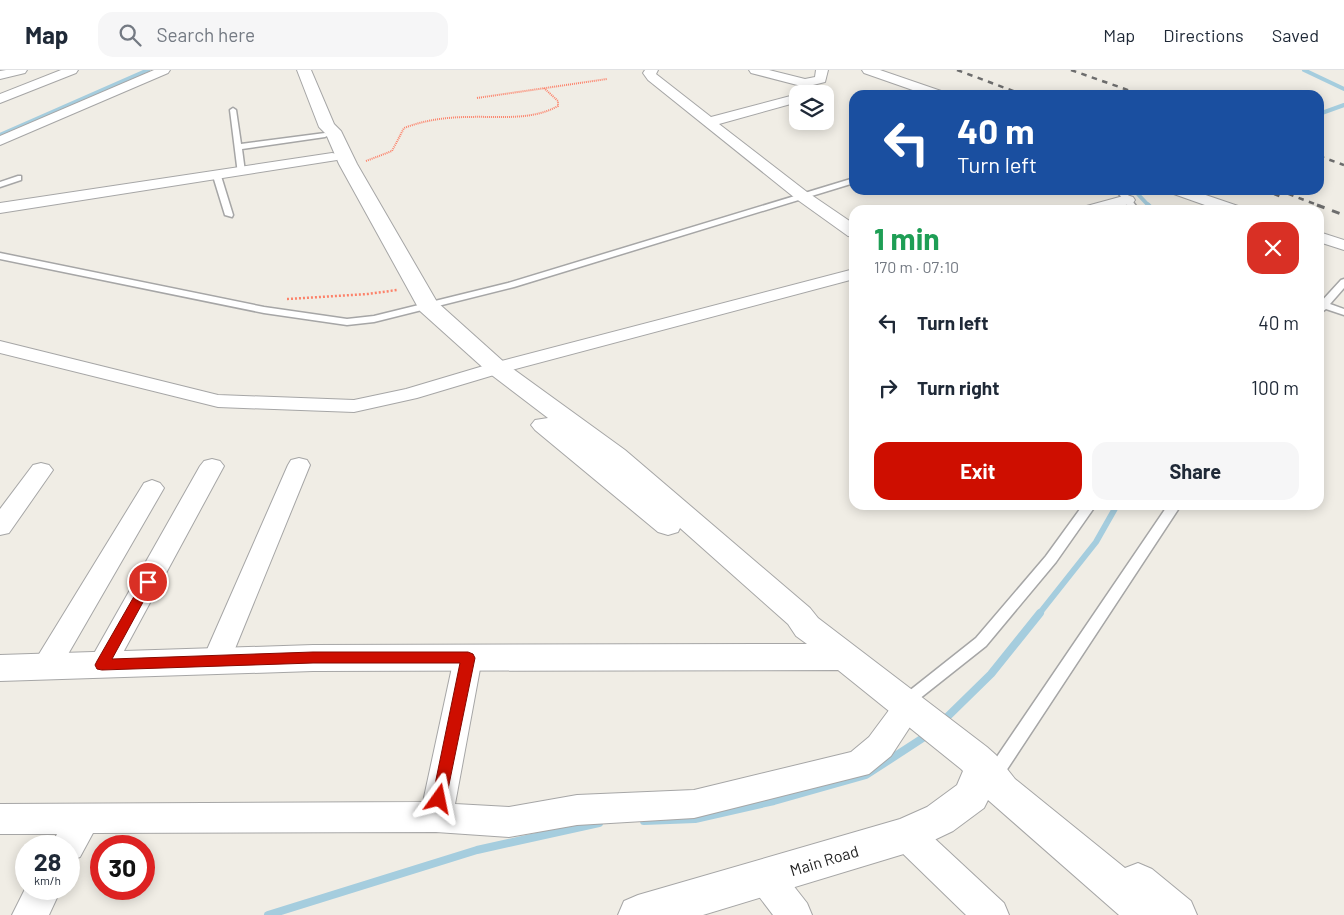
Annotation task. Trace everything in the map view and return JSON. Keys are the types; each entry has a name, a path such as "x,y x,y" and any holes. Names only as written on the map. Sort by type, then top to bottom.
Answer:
{"street":[{"path":"0,75 21,70"},
{"path":"0,99 72,70"},
{"path":"0,141 164,70"},
{"path":"305,70 354,204 400,289 490,370 574,450 790,622 807,627 949,738 990,767 1007,772 1030,788 1177,915"},
{"path":"652,70 649,73 652,77 800,194 849,228"},
{"path":"755,70 805,83 821,79 822,70"},
{"path":"868,70 925,90"},
{"path":"710,122 789,100"},
{"path":"0,208 241,172 333,146"},
{"path":"333,146 420,308"},
{"path":"1191,195 1220,205"},
{"path":"1108,205 1127,200"},
{"path":"1324,239 1344,245"},
{"path":"0,347 218,401 354,406 410,394 490,370 849,275"},
{"path":"216,661 299,465"},
{"path":"102,665 212,466"},
{"path":"0,527 41,470"},
{"path":"46,667 152,488"},
{"path":"0,668 313,658 843,657"},
{"path":"436,817 468,658"},
{"path":"0,819 436,817 509,822 578,810 694,804 858,764 870,758 879,748 908,707"},
{"path":"990,767 996,787 1150,915"},
{"name":"Main Road","path":"641,915 907,835 940,819 971,796 990,767"},
{"path":"74,835 84,818"},
{"path":"907,835 991,915"},
{"path":"766,878 794,915"},
{"path":"30,915 38,900"}],"lane":[{"path":"233,110 241,172"},
{"path":"239,147 333,146"},
{"path":"217,176 229,216"},
{"path":"0,185 18,178"},
{"path":"0,256 264,310 316,319 348,322 374,319 511,285 800,194 849,181"},
{"path":"1324,304 1344,282"},
{"path":"1324,293 1331,295"},
{"path":"1324,309 1344,312"},
{"path":"908,707 982,642 1051,559 1086,510"},
{"path":"990,767 1171,510"}],"path":[{"path":"477,98 606,79"},
{"path":"333,146 367,161 392,151 404,128 415,124 459,117 535,116 550,112 558,106 558,101 544,88"},
{"path":"264,310 281,300 298,297 368,294 400,289"}],"waterway":[{"path":"0,135 148,70"},
{"path":"1304,70 1344,89"},
{"path":"1324,112 1344,105"},
{"path":"1139,195 1148,205"},
{"path":"1039,614 1096,542 1114,510"},
{"path":"942,722 991,674 1040,613"},
{"path":"644,821 695,819 774,801 866,775 929,734"},
{"path":"268,915 477,850 599,823"}],"railway":[{"path":"957,70 1011,90"},
{"path":"1071,70 1128,90"},
{"path":"1324,158 1344,165"},
{"path":"1276,195 1284,198"},
{"path":"1291,195 1317,205"},
{"path":"1324,208 1344,215"}],"route":[{"path":"148,582 102,665 313,658 468,658 439,799"}]}
